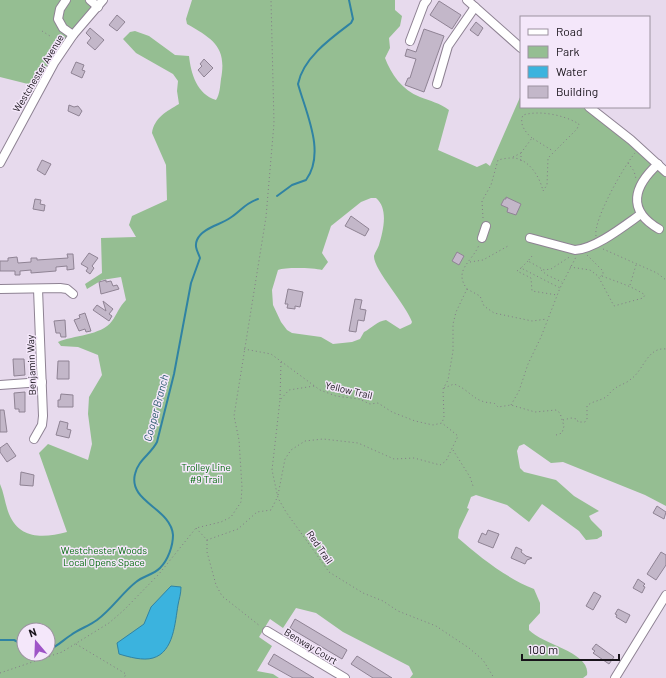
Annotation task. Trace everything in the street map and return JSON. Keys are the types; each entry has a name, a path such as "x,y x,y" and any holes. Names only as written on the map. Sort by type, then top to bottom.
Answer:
{"street":[{"path":"66,0 60,9 58,20 63,28 73,35"},
{"path":"90,0 101,3"},
{"path":"467,0 520,47"},
{"path":"410,40 423,1"},
{"name":"Westchester Avenue","path":"0,164 35,96 73,35 101,3"},
{"path":"437,84 448,46 475,7"},
{"path":"591,108 640,148 666,172"},
{"path":"658,164 647,174 638,188 637,203 641,214 659,229"},
{"path":"530,238 570,249 583,249 641,214"},
{"path":"482,238 486,226"},
{"path":"0,289 60,288 67,289 73,294"},
{"name":"Benjamin Way","path":"34,439 42,425 43,416 38,289"},
{"path":"0,384 42,382"},
{"path":"615,678 666,595"},
{"name":"Benway Court","path":"264,629 345,678"}],"path":[{"path":"0,673 62,652 109,623 124,610 159,574 196,528 200,525 221,522 231,517 241,502 242,487 239,440 234,416 266,217 273,131 274,91 271,0"},
{"path":"42,31 50,36"},
{"path":"512,157 535,171 543,191 547,185 548,158 577,129 579,124 570,119 544,113 523,115 521,119 522,126 532,138 553,152"},
{"path":"520,161 521,153 532,138"},
{"path":"595,232 601,212 627,163 640,148"},
{"path":"486,226 482,215 482,201 491,185 498,160 512,157 521,153"},
{"path":"627,163 634,171 638,188"},
{"path":"482,238 470,262 462,271 461,277 467,289 480,296 486,309 494,313 508,317 520,317 532,321 548,320"},
{"path":"593,244 636,265 657,273 666,280"},
{"path":"470,262 483,260 508,246"},
{"path":"540,269 551,269 583,249 588,257 603,271 602,276"},
{"path":"532,256 517,271 519,274 531,278 532,291 558,295"},
{"path":"511,405 548,320 562,283 575,258"},
{"path":"528,261 547,276 562,283"},
{"path":"630,286 636,265"},
{"path":"570,267 590,270 599,278 614,306 643,298 645,295 630,286 612,281 602,276"},
{"path":"521,268 560,288"},
{"path":"207,540 238,529 257,512 270,510 278,498 285,459 291,450 305,441 323,439 358,443 394,460 414,458 440,465 446,461 458,436 442,423 444,417 443,389 448,380 453,351 453,324 456,312 467,289"},
{"path":"562,420 571,418 577,419 578,422 585,422 587,419 587,406 590,403 606,397 613,390 632,379 642,368 652,352 658,348 666,349"},
{"name":"Yellow Trail","path":"244,349 271,354 320,390 336,396 354,398 370,404 378,403 392,412 415,421 434,425 442,423"},
{"name":"Red Trail","path":"281,360 280,400 272,470 278,498 286,512 329,572 363,593 383,601 398,611 436,626 469,648 483,660 494,678"},
{"path":"443,389 454,384 462,387 474,398 483,403 494,403 498,407 511,405 535,412 556,410 562,420 564,430 556,435"},
{"path":"280,400 289,390 314,386"},
{"path":"452,449 470,476 473,486"},
{"path":"196,528 207,540 207,552 216,585 222,596 234,608 264,629"},
{"path":"75,644 126,674 124,678"}],"green space":[{"path":"0,0 97,0 58,50 36,86 0,77"},
{"path":"192,0 395,0 395,10 402,16 400,26 389,38 390,48 385,58 390,70 403,86 414,94 449,110 438,150 477,167 486,163 490,166 520,97 520,108 587,108 666,176 666,506 645,495 563,462 551,463 524,444 519,446 517,451 520,468 524,472 556,480 574,496 599,511 589,516 602,531 602,536 597,539 586,540 579,531 542,504 529,522 507,505 476,495 471,497 467,508 469,509 459,530 458,538 475,552 503,573 534,589 540,603 540,613 529,625 529,630 582,660 586,667 587,675 583,678 410,678 413,674 409,666 343,632 316,613 296,608 283,628 270,619 259,637 272,646 257,671 273,674 279,678 0,678 0,484 9,514 19,529 26,533 41,536 67,532 39,453 48,444 88,460 92,444 88,414 89,397 102,375 98,355 78,347 61,346 58,342 101,330 112,321 126,300 121,277 102,280 87,289 85,284 102,273 101,238 136,237 129,225 132,216 167,200 166,165 152,133 158,119 179,104 177,91 178,81 173,74 136,53 123,39 130,32 135,31 149,36 175,55 189,56 191,70 196,82 204,93 216,100 220,90 222,59 220,51 216,45 204,34 187,24 186,19","holes":["371,198 376,198 383,208 384,220 379,245 374,256 375,262 409,315 412,322 411,324 400,329 386,320 377,323 364,332 360,339 352,342 333,344 321,337 292,333 287,330 281,322 273,305 272,290 278,270 287,268 322,270 328,262 322,253 331,226 361,202"]}],"water":[{"path":"171,586 181,587 181,590 172,636 165,650 160,655 149,659 119,654 117,643 144,624 151,607"}],"building":[{"path":"439,1 461,15 452,29 430,15"},
{"path":"117,15 125,22 117,31 109,25"},
{"path":"476,22 483,28 478,36 470,30"},
{"path":"90,28 104,40 95,50 87,43 91,38 86,33"},
{"path":"424,29 444,36 424,92 405,85 408,78 410,78 416,59 405,56 407,49 416,52"},
{"path":"204,59 213,68 204,77 198,70 202,66 200,64"},
{"path":"76,62 84,65 82,70 85,71 82,78 71,73"},
{"path":"69,105 74,107 78,106 82,111 79,116 68,111"},
{"path":"42,160 51,164 45,175 37,170"},
{"path":"506,197 521,204 516,215 507,212 508,208 501,205"},
{"path":"35,199 41,200 40,204 45,205 44,211 33,209"},
{"path":"351,216 369,229 365,236 345,226"},
{"path":"457,252 464,256 459,265 452,261"},
{"path":"89,253 98,258 92,266 94,268 90,274 86,271 88,268 81,264"},
{"path":"67,254 73,254 74,269 67,270 67,266 56,267 56,271 31,273 31,270 20,271 20,275 15,275 15,271 0,271 0,261 8,261 8,258 17,257 18,263 31,262 31,258 37,258 37,260 68,258"},
{"path":"106,280 106,282 111,281 113,286 117,285 119,289 101,294 99,282"},
{"path":"288,289 303,292 300,307 295,306 295,309 287,308 288,304 285,304"},
{"path":"355,299 362,300 360,309 366,310 364,321 358,320 356,332 349,331"},
{"path":"103,301 113,309 109,314 112,316 109,321 93,310 97,305 106,311"},
{"path":"85,313 91,331 86,332 85,329 79,331 74,320 80,318 79,315"},
{"path":"65,320 66,337 61,337 60,333 56,333 54,321"},
{"path":"13,359 24,359 25,375 14,376"},
{"path":"58,361 69,361 69,379 57,379"},
{"path":"25,392 25,412 19,412 19,409 15,409 14,393"},
{"path":"61,394 73,395 73,407 58,407 58,400 60,400"},
{"path":"0,410 4,410 7,432 0,432"},
{"path":"60,421 68,423 67,429 71,430 69,438 56,435"},
{"path":"7,443 16,456 7,462 0,452 0,448"},
{"path":"21,472 34,475 33,486 20,485"},
{"path":"657,506 666,512 664,519 653,513"},
{"path":"488,530 499,534 493,548 478,542 482,533 486,535"},
{"path":"516,547 522,550 521,552 526,556 532,558 527,560 525,564 511,558"},
{"path":"661,552 666,555 666,565 656,580 647,574"},
{"path":"638,579 645,584 643,586 645,587 642,593 633,588"},
{"path":"594,592 601,596 593,610 586,606"},
{"path":"618,609 630,615 626,623 616,617 617,615 615,614"},
{"path":"295,619 347,650 342,659 290,628"},
{"path":"596,644 614,657 609,664 593,653 595,651 592,649"},
{"path":"274,654 314,678 293,678 268,664"},
{"path":"357,656 392,678 373,678 351,664"}],"waterway":[{"name":"Cooper Branch","path":"277,196 292,185 306,180 312,169 314,145 309,120 298,84 301,75 312,57 327,42 351,23 353,19 349,0"},
{"name":"Cooper Branch","path":"56,646 97,620 136,582 160,568 168,557 173,539 171,526 165,518 138,492 135,484 135,474 139,465 157,442 174,374 191,283 200,258 196,247 197,240 203,232 226,220 243,207 258,199"},
{"name":"Cooper Branch","path":"0,640 16,641"}],"park label":[{"name":"Trolley Line #9 Trail","path":"206,472"},
{"name":"Westchester Woods Local Opens Space","path":"104,556"}]}
